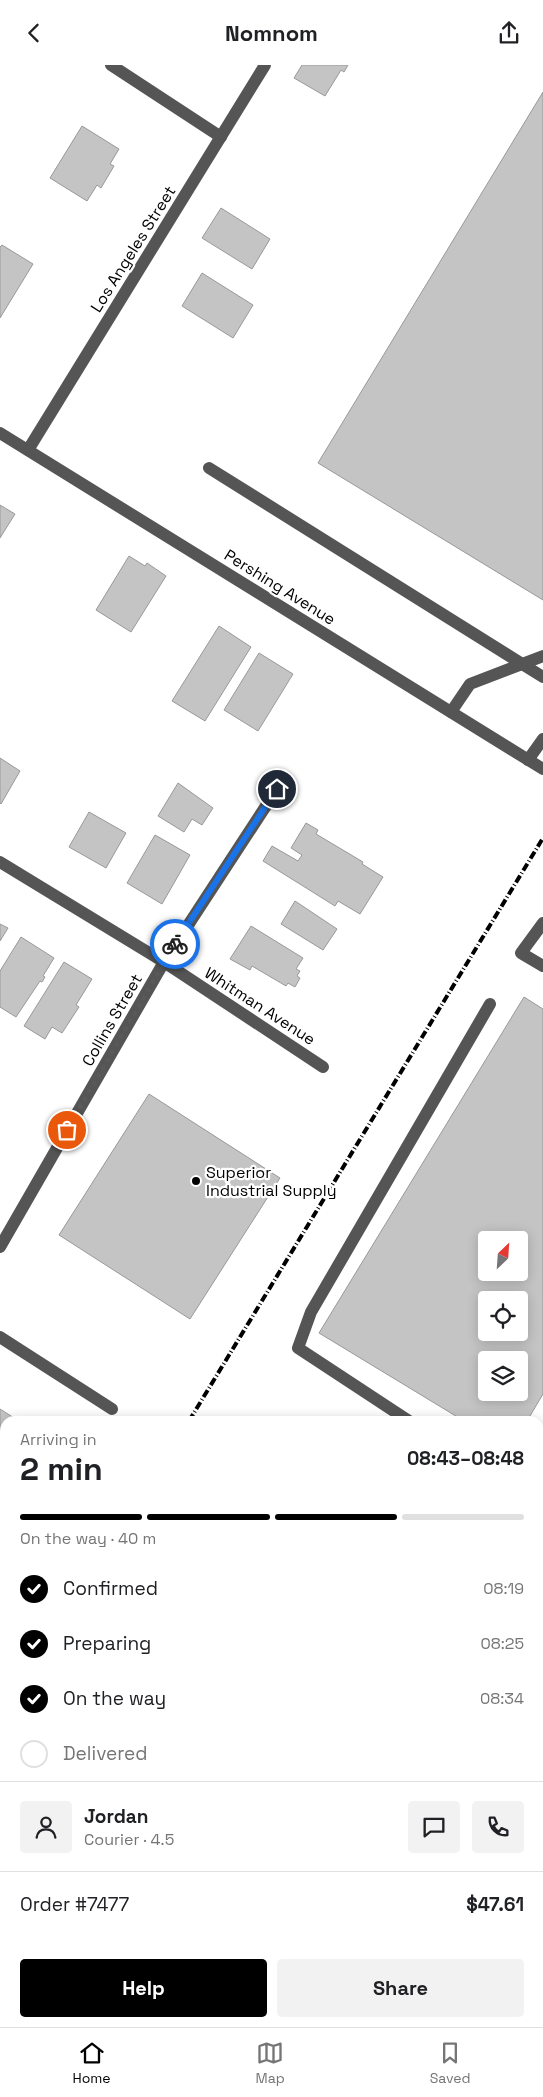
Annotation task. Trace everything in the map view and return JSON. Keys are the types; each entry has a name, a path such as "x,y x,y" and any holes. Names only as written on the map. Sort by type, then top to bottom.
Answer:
{"street":[{"path":"111,65 221,137"},
{"name":"Los Angeles Street","path":"28,450 264,65"},
{"name":"Pershing Avenue","path":"0,433 543,769"},
{"path":"209,468 543,677"},
{"path":"450,712 470,684 543,656"},
{"path":"528,760 543,739"},
{"name":"Collins Street","path":"0,1247 164,962 277,789"},
{"name":"Whitman Avenue","path":"0,863 164,962 323,1067"},
{"path":"543,923 521,953 543,966"},
{"path":"401,1416 298,1348 311,1312 490,1004"},
{"path":"0,1337 112,1409"}],"building":[{"path":"302,65 348,65 344,72 341,70 325,96 294,78"},
{"path":"543,92 543,600 318,463"},
{"path":"82,126 119,149 110,164 114,166 101,188 97,185 87,201 50,178"},
{"path":"221,208 270,239 252,269 202,238"},
{"path":"2,245 33,264 0,318 0,247"},
{"path":"202,273 253,305 233,338 182,306"},
{"path":"0,505 15,514 0,538"},
{"path":"129,556 145,566 147,563 166,576 131,632 96,610"},
{"path":"219,626 251,647 205,721 172,701"},
{"path":"259,653 293,674 258,731 224,710"},
{"path":"0,758 20,771 1,804 0,803"},
{"path":"178,783 213,808 202,825 192,819 184,832 158,816"},
{"path":"89,812 126,833 106,868 69,847"},
{"path":"306,823 318,830 316,834 363,862 362,864 383,877 360,914 338,901 335,906 263,861 272,846 298,861 302,855 291,848"},
{"path":"155,835 190,855 162,904 127,883"},
{"path":"295,901 337,929 323,950 281,924"},
{"path":"0,924 8,928 0,941"},
{"path":"251,926 303,958 296,969 300,971 297,976 300,978 295,987 288,983 286,986 252,966 250,970 230,959"},
{"path":"21,937 54,958 43,976 45,977 42,982 40,981 16,1017 0,1007 0,971"},
{"path":"64,962 92,979 76,1005 79,1007 62,1033 52,1027 45,1039 24,1026"},
{"path":"524,997 543,1009 543,1394 530,1416 456,1416 319,1333"},
{"path":"149,1094 280,1178 190,1319 59,1235"},
{"path":"0,1409 11,1416 0,1416"}],"railway":[{"path":"192,1416 543,838"}],"way so far":[{"path":"67,1130 175,944"}],"place":[{"name":"Superior Industrial Supply","path":"196,1181"}],"route":[{"path":"175,944 277,789"}]}
